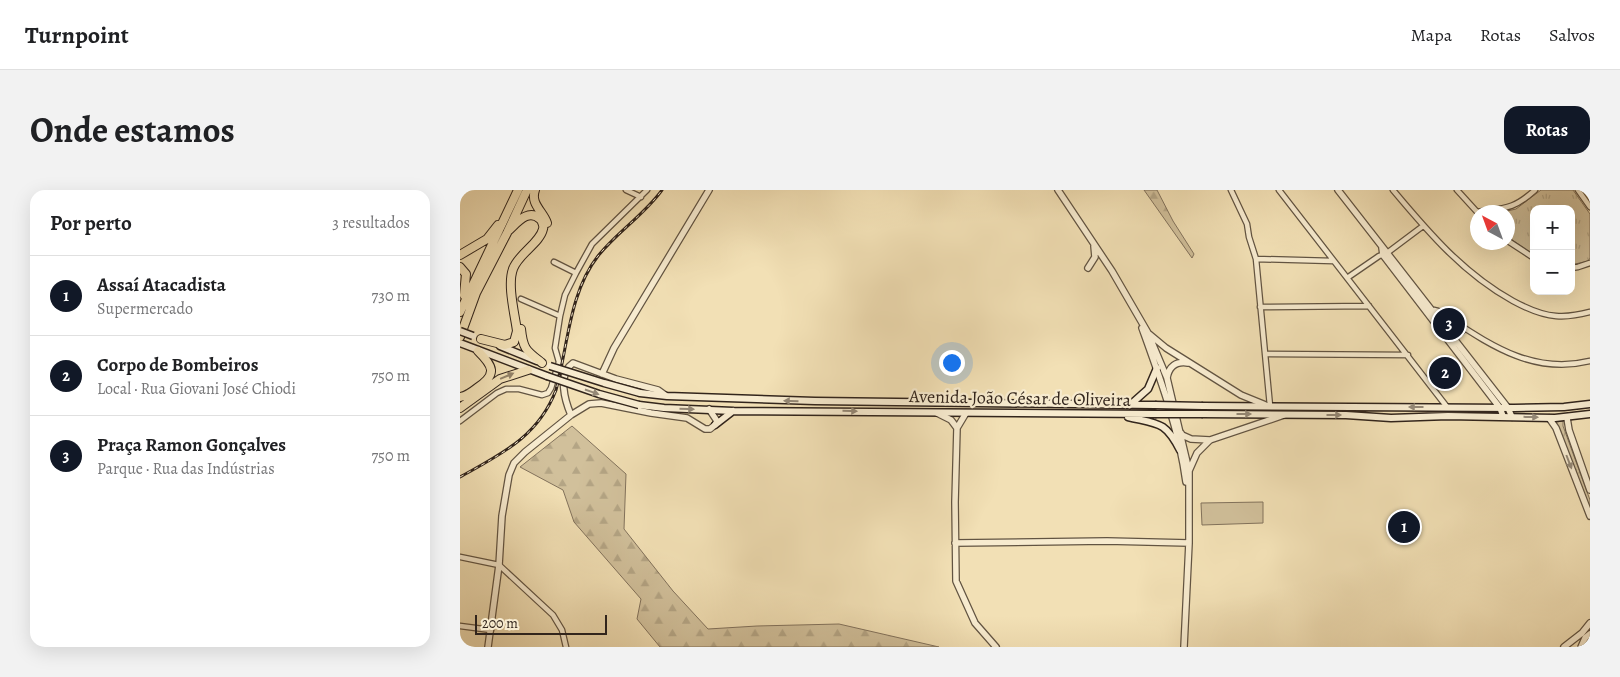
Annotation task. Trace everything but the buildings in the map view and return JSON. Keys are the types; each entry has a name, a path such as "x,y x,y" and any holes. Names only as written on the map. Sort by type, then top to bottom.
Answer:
{"highway":[{"path":"462,308 518,190"},
{"path":"460,337 476,293 527,190"},
{"path":"535,190 534,202 545,217 548,226 546,232 521,263 515,282 524,345 526,350 546,364"},
{"path":"460,255 487,239 507,214"},
{"path":"482,339 505,345 514,342 517,337 518,331 511,283 513,270 522,254 538,238 543,229 542,220 529,214 524,216 508,231"},
{"path":"460,267 466,274 462,308"},
{"path":"460,397 466,396 490,377 492,370 490,364 475,349"},
{"path":"460,408 500,379 528,370"}],"main road":[{"name":"Avenida João César de Oliveira","path":"460,331 604,384 640,393 667,396 814,402 1203,406 1508,408 1564,407 1590,404"},
{"name":"Avenida João César de Oliveira","path":"460,343 528,370 599,394 639,405 672,408 966,413 1346,415 1391,418 1503,416 1567,418 1590,414"},
{"path":"1130,405 1148,390 1156,368"},
{"path":"1285,415 1284,411 1287,406"},
{"path":"716,425 733,410"},
{"path":"1118,414 1162,426 1171,433 1180,450"}],"street":[{"path":"626,190 641,197"},
{"path":"460,421 497,393 506,389 519,388 542,395 548,393 559,362 555,348 560,316 566,295 576,273 592,244 647,190"},
{"path":"602,374 614,348 710,190"},
{"path":"1058,190 1139,317 1160,359 1167,378 1189,471 1189,543 1184,647"},
{"path":"1148,333 1166,348 1241,395 1269,406 1256,260 1247,224 1231,190"},
{"path":"1279,190 1447,407"},
{"path":"1338,190 1500,408 1503,416"},
{"path":"1393,190 1423,226 1462,266 1485,283 1523,306 1539,313 1555,316 1575,316 1590,312"},
{"path":"1457,190 1471,205"},
{"path":"1523,190 1531,192"},
{"path":"1578,190 1590,207"},
{"path":"1514,205 1531,192"},
{"path":"1347,278 1423,226"},
{"path":"1088,268 1095,257 1094,244"},
{"path":"1515,246 1530,255"},
{"path":"1256,260 1333,261"},
{"path":"554,262 576,273"},
{"path":"1575,267 1590,263"},
{"path":"521,299 560,316"},
{"path":"1260,307 1369,306"},
{"path":"1430,313 1438,311 1481,339 1518,357 1549,364 1570,364 1590,361"},
{"path":"1430,313 1508,408 1512,417"},
{"path":"1139,317 1170,411 1189,491"},
{"path":"1156,368 1160,359 1165,354 1175,353"},
{"path":"1265,354 1408,355"},
{"path":"1167,378 1168,372 1173,365 1180,362 1191,364"},
{"path":"571,415 563,391 568,366 573,363 602,374 658,390 667,396"},
{"path":"1236,406 1241,401 1241,395"},
{"path":"488,647 499,564 502,516 514,463 571,415 590,404 601,403 687,418 710,430 716,425 716,418 709,409"},
{"path":"1170,411 1182,435 1191,439 1210,440 1285,415"},
{"path":"933,412 942,414 951,420 957,428"},
{"path":"966,413 957,428 956,581 975,623 996,647"},
{"path":"1549,418 1556,428 1590,516"},
{"path":"1567,418 1569,430 1590,490"},
{"path":"1189,471 1197,453 1210,440"},
{"path":"955,543 1107,541 1189,543"},
{"path":"460,557 499,564 553,615 562,630 566,647"},
{"path":"1581,647 1590,623"},
{"path":"460,626 491,630"},
{"path":"1564,647 1586,634"}],"green space":[{"path":"1144,190 1157,190 1173,221 1194,254 1192,258"},
{"path":"1541,190 1573,190 1590,214 1590,258 1588,261 1575,264 1575,205 1530,205 1530,252 1515,242 1516,209"},
{"path":"1437,315 1466,332 1457,341"},
{"path":"1563,421 1563,426 1590,500 1590,508 1556,422"},
{"path":"572,426 626,474 624,529 673,591 708,629 839,624 939,647 660,647 637,619 641,599 574,522 563,490 520,467"},
{"path":"1263,502 1263,523 1202,525 1201,503"}],"railway":[{"path":"460,477 504,452 529,432 539,420 556,390 575,303 588,271 605,247 662,190"}],"place":[{"name":"Praça Ramon Gonçalves","path":"1449,324"},
{"name":"Corpo de Bombeiros","path":"1445,373"},
{"name":"Assaí Atacadista","path":"1404,527"}]}
